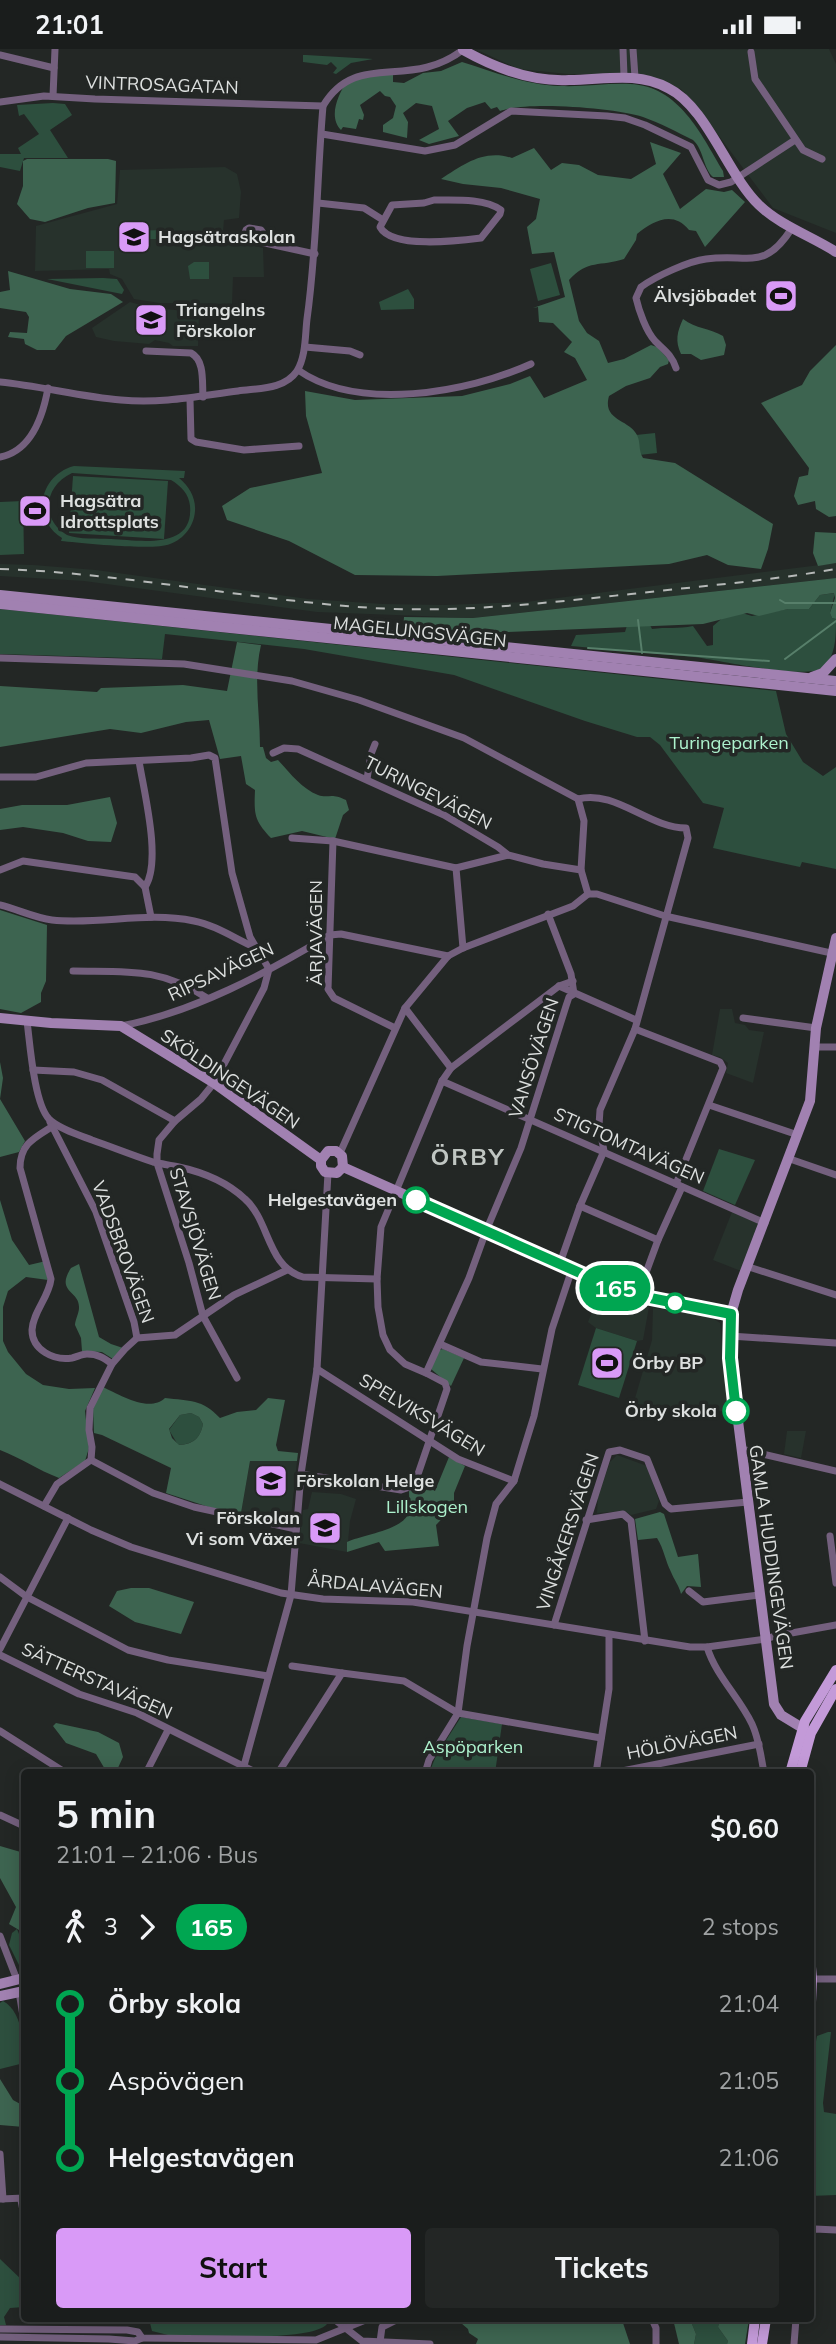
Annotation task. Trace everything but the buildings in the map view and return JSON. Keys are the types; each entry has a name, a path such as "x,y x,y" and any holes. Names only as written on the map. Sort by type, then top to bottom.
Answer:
{"main road":[{"path":"792,1769 808,1727 836,1670"},
{"path":"801,1769 808,1727 836,1689"},
{"path":"751,2344 755,2322"},
{"path":"762,2344 766,2322"}],"street":[{"path":"54,96 55,49"},
{"path":"0,382 123,401 190,399 278,385 296,372 304,347 315,254 323,106 333,87 356,68 433,65 463,49 495,67 547,79 568,81 629,76 669,88 692,109 736,177 759,205 792,228 836,252"},
{"path":"623,49 629,76"},
{"path":"629,76 633,49"},
{"path":"751,52 755,79 795,140 803,150 822,159"},
{"path":"0,55 54,68"},
{"name":"VINTROSAGATAN","path":"0,102 54,96 323,106"},
{"path":"322,134 425,151 456,145 512,111 625,118 691,147 703,174 713,184 726,184 795,140"},
{"path":"434,199 483,203 498,207 501,211 482,237 442,242 394,239 384,234 380,227 383,220 392,205 424,204 434,199"},
{"path":"318,203 364,208 383,220"},
{"path":"676,368 673,358 653,339 645,323 636,298 641,287 701,260 765,257 776,249 792,228"},
{"path":"270,243 315,254"},
{"path":"304,347 350,351 360,355"},
{"path":"146,351 191,353 197,356 200,361 203,397"},
{"path":"296,372 318,383 367,393 419,394 484,381 531,364"},
{"path":"0,457 19,450 33,433 40,419 48,388"},
{"path":"190,399 191,439 196,442 244,450 299,446"},
{"name":"MAGELUNGSVÄGEN","path":"0,595 836,681"},
{"name":"MAGELUNGSVÄGEN","path":"0,604 836,691"},
{"path":"0,658 184,664 292,681 359,700 464,738 578,799 584,821 581,870 588,894"},
{"path":"808,678 823,673 836,659"},
{"path":"367,779 375,744"},
{"name":"TURINGEVÄGEN","path":"273,753 284,748 299,749 444,815 508,855 581,870"},
{"path":"0,777 36,777 86,763 209,755 215,758 232,873 250,937 269,969"},
{"path":"139,761 151,835 153,868 151,879 145,887"},
{"path":"560,1263 580,1206 604,1151 599,1125 600,1110 635,1029 688,838 686,828 672,828 592,797 578,799"},
{"path":"292,838 333,841 456,868 508,855"},
{"name":"ÄRJAVÄGEN","path":"333,841 328,989 334,998 395,1028"},
{"path":"0,870 23,862 135,877 145,887 151,917"},
{"path":"456,868 463,948"},
{"path":"340,1153 405,1007 448,956 573,906 588,894 597,894 665,916 834,954"},
{"path":"0,905 50,919 151,917 204,924 255,947"},
{"name":"VANSÖVÄGEN","path":"426,1373 469,1277 531,1119 569,997 574,994 573,981 548,914"},
{"path":"330,935 341,934 448,956"},
{"name":"RIPSAVÄGEN","path":"0,1018 121,1027 172,1013 269,969 330,935"},
{"name":"GAMLA HUDDINGEVÄGEN","path":"808,1727 781,1715 774,1704 732,1380 730,1336 731,1314 810,1101 816,1028 836,938"},
{"name":"STAVSJÖVÄGEN","path":"237,1378 204,1316 157,1163 159,1140 214,1083 264,988 269,969"},
{"path":"73,971 142,972 163,976 181,982 206,998"},
{"path":"301,1474 401,1490 410,1487 416,1480 447,1389 445,1383 405,1364 390,1350 383,1335 377,1279 381,1227 442,1081 451,1068 559,986 573,981"},
{"path":"559,986 636,1020"},
{"path":"405,1007 451,1068"},
{"path":"743,1018 816,1028"},
{"name":"VADSBROVÄGEN","path":"27,1021 36,1087 96,1212 137,1338"},
{"name":"SKÖLDINGEVÄGEN","path":"121,1027 214,1083 321,1160 321,1166 328,1173"},
{"path":"635,1029 720,1062 723,1068 637,1297"},
{"path":"815,1047 836,1047"},
{"path":"33,1070 74,1072 102,1080 175,1121"},
{"name":"STIGTOMTAVÄGEN","path":"442,1081 765,1223"},
{"path":"709,1104 798,1135"},
{"path":"112,1364 101,1355 86,1354 57,1359 46,1354 34,1338 34,1319 50,1289 51,1279 20,1168 20,1158 28,1142 51,1122 157,1163 209,1176 245,1198 252,1206 278,1259 287,1270 303,1277 377,1279"},
{"path":"60,1139 70,1131"},
{"path":"243,1769 291,1595 301,1474 317,1369 328,1173 337,1173 343,1167 344,1159 340,1153 328,1151 321,1160"},
{"path":"790,1159 836,1175"},
{"path":"343,1167 637,1297 731,1314"},
{"path":"580,1206 658,1240"},
{"path":"749,1266 836,1295"},
{"path":"426,1769 458,1713 480,1568 496,1504 514,1481 534,1416 552,1329 572,1269"},
{"path":"91,1460 90,1408 112,1364 137,1338 175,1335 234,1295 287,1270"},
{"path":"730,1336 836,1343"},
{"path":"440,1344 481,1362 542,1369"},
{"name":"SPELVIKSVÄGEN","path":"317,1369 467,1463 514,1481"},
{"name":"VINGÅKERSVÄGEN","path":"554,1625 608,1455 614,1449 647,1459 665,1504 671,1509 748,1501"},
{"path":"741,1449 836,1471"},
{"path":"44,1506 57,1484 91,1460"},
{"path":"91,1460 153,1493 194,1507 296,1529"},
{"name":"ÅRDALAVÄGEN","path":"0,1484 131,1547 190,1567 291,1595 323,1599 413,1602 690,1647 766,1640 836,1625"},
{"path":"586,1520 623,1514 631,1521 645,1641"},
{"path":"0,1649 68,1518"},
{"path":"830,1535 836,1583"},
{"path":"0,1577 27,1597 128,1650 168,1660 268,1676"},
{"path":"688,1591 703,1602 759,1595"},
{"path":"597,1769 610,1689 609,1635"},
{"path":"707,1647 712,1662 751,1722 763,1769"},
{"name":"SÄTTERSTAVÄGEN","path":"0,1655 79,1694 137,1713 241,1769"},
{"path":"292,1666 404,1681 458,1713 601,1738"},
{"path":"281,1769 342,1673"},
{"path":"148,1769 168,1730"},
{"path":"0,1731 60,1769"},
{"name":"HÖLÖVÄGEN","path":"632,1769 758,1744"},
{"path":"0,1815 21,1825"},
{"path":"0,1936 21,1979 0,1984"},
{"path":"814,1979 836,1979"},
{"path":"0,1996 21,1992"},
{"path":"0,2154 1,2199 21,2199"},
{"path":"814,2230 836,2230"},
{"path":"338,2322 362,2341 430,2344"},
{"path":"0,2337 316,2342 361,2322"},
{"path":"380,2342 382,2327 392,2322"},
{"path":"653,2322 656,2344"},
{"path":"793,2344 796,2322"},
{"path":"0,2329 127,2330 138,2332 140,2341"}],"shaded area":[{"path":"829,49 836,64 836,233 773,208 681,89 639,74 568,74 519,69 477,50"},
{"name":"Hagsätraskolan","path":"225,167 237,174 241,192 239,218 224,220 223,232 240,242 263,248 264,277 233,277 232,304 160,303 134,299 122,279 110,274 109,269 35,271 36,226 117,204 120,170"},
{"name":"Triangelns Förskolor","path":"130,302 151,308 199,312 198,346 173,346 155,340 149,344 114,341 96,337 92,328"},
{"path":"836,563 836,578 473,618 317,612 84,581 0,576 0,564 33,565 96,570 308,599 444,605 526,602"},
{"path":"720,1009 732,1009 735,1023 745,1025 749,1030 764,1032 753,1083 726,1073 728,1063 712,1055"},
{"path":"732,1212 757,1223 758,1226 741,1271 713,1260"},
{"path":"601,1290 649,1307 643,1340 637,1341 596,1328 588,1322"},
{"name":"Örby skola","path":"653,1308 690,1312 720,1323 728,1411 704,1412 705,1418 684,1420 683,1410 653,1411 647,1417 631,1412 652,1340"},
{"path":"787,1431 806,1431 801,1458 784,1454"},
{"path":"617,1455 647,1466 659,1501 656,1509 631,1515 625,1511 597,1513 598,1497 610,1462"},
{"name":"Förskolan Helge","path":"250,1461 297,1461 291,1517 286,1522 241,1513"},
{"name":"Förskolan Vi som Växer","path":"312,1492 341,1494 356,1499 350,1521 347,1552 299,1543 303,1510 308,1509"}],"green space":[{"path":"303,55 373,59 351,63 336,74 333,73 337,68 331,62 327,65 303,62"},
{"path":"462,62 547,85 630,84 662,93 687,114 723,171 724,177 713,177 693,140 643,117 612,111 530,106 500,111 497,107 491,109 485,102 467,108 448,121 459,136 429,144 419,140 439,129 432,106 416,103 403,113 408,122 407,138 383,132 383,125 393,118 396,106 390,97 380,91 360,105 364,115 363,120 359,119 356,129 343,127 341,130 337,125 336,106 347,81 393,72 393,82 404,83 423,73 441,71"},
{"path":"65,104 72,115 50,130 68,158 24,158 20,171 0,167 0,154 21,154 18,148 39,134 24,114 19,116 17,105"},
{"path":"650,142 681,153 663,174 680,209 706,189 724,192 732,190 745,202 705,247 696,231 689,230 676,220 663,220 637,234 624,259 588,266 576,273 569,280 579,321 587,333 599,341 608,363 624,359 651,345 657,347 669,360 668,364 660,367 650,378 626,386 609,396 609,410 637,435 643,458 675,463 773,524 761,569 728,565 707,555 669,564 437,576 355,575 289,541 227,520 222,506 250,488 322,473 306,416 305,391 355,400 462,396 530,376 544,398 587,380 575,358 564,352 572,342 553,323 539,322 538,307 533,308 565,297 554,252 532,254 527,227 536,219 540,199 501,188 441,179 475,159 492,155 512,158 534,148 551,170 562,163 579,165 598,175 631,179 656,164"},
{"path":"23,161 116,161 115,203 88,208 45,222 30,219 17,204 23,186"},
{"path":"170,230 170,239 128,239 122,236 122,231"},
{"path":"86,251 114,251 114,268 86,268"},
{"path":"194,262 209,262 209,279 190,279 188,266"},
{"path":"551,263 560,295 538,301 530,269"},
{"path":"8,271 70,289 111,294 123,302 66,336 55,350 37,350 25,344 24,339 8,337 10,332 27,333 29,317 26,312 0,308 0,292 10,290"},
{"path":"47,279 117,279 124,290 122,294"},
{"path":"408,289 414,299 414,309 381,310 379,302"},
{"path":"683,319 723,336 726,345 724,355 701,360 691,354 681,354 678,337"},
{"path":"836,345 836,516 829,517 816,509 815,501 798,505 794,496 799,477 808,475 809,468 761,403 802,385 810,371"},
{"path":"655,433 657,453 639,455 636,435"},
{"path":"74,466 185,471 184,478 179,478 193,497 193,522 180,539 162,546 118,546 61,541 62,538 52,530 46,520 43,498 53,478","holes":["72,473 171,480 188,498 189,520 183,530 162,540 72,537 58,528 49,512 51,494 56,486"]},
{"path":"73,476 168,481 164,539 69,533"},
{"path":"23,501 24,554 0,555 0,502"},
{"path":"815,532 836,533 836,563 818,566 813,553"},
{"path":"836,578 836,619 832,618 830,613 834,593 820,595 809,609 788,609 759,616 747,613 703,624 508,632 403,629 404,617 473,618"},
{"path":"835,593 830,613 832,618 836,619 833,652 822,668 812,671 780,671 694,657 571,646 576,635 625,632 629,619 648,621 652,629 693,626 707,646 713,645 713,626 732,610 752,616 788,609 809,609 820,595"},
{"name":"Turingeparken","path":"0,609 776,691 786,734 803,762 823,776 836,767 836,869 802,862 800,867 713,848 724,808 703,803 660,745 650,737 637,737 585,721 454,675 304,649 165,634 162,659 0,654"},
{"path":"237,642 261,645 257,671 260,747 263,747 266,758 271,762 278,760 296,780 312,792 346,800 349,810 343,815 335,839 302,831 271,838 256,816 255,790 246,784 241,756 220,759 209,720 186,722 141,733 110,729 0,747 0,686 97,692 101,688 183,685 227,691"},
{"path":"110,797 117,823 111,842 88,841 63,833 23,827 0,830 0,809 22,805 67,805"},
{"path":"0,910 47,925 46,981 41,1002 21,1013 0,1009"},
{"path":"0,1062 3,1078 0,1099"},
{"path":"0,1099 25,1141 19,1152 0,1157"},
{"path":"719,1149 755,1160 735,1205 703,1191"},
{"path":"0,1200 12,1240 29,1265 46,1261 48,1280 26,1277 8,1291 3,1307 3,1341 8,1352 26,1374 43,1385 69,1389 95,1388 85,1411 89,1448 85,1461 59,1478 0,1450"},
{"path":"79,1264 99,1337 123,1348 113,1359 102,1352 82,1351 81,1338 75,1325 78,1302 66,1282 71,1268"},
{"name":"Örby BP","path":"596,1328 637,1341 619,1398 578,1385"},
{"path":"443,1349 464,1358 451,1386 431,1369 439,1350"},
{"path":"103,1387 143,1403 151,1404 165,1398 195,1402 207,1407 220,1418 237,1412 256,1410 268,1398 285,1400 276,1445 278,1451 298,1453 297,1461 250,1461 241,1513 221,1511 166,1493 171,1468 94,1433 93,1409","holes":["191,1413 199,1417 203,1424 198,1437 192,1442 179,1445 172,1438 169,1429 180,1415"]},
{"path":"191,1413 199,1417 203,1424 200,1433 192,1442 178,1445 169,1430 180,1415"},
{"name":"Lillskogen","path":"449,1457 465,1466 454,1493 454,1506 436,1525 439,1546 385,1551 379,1542 347,1552 347,1542 390,1528 404,1520 409,1511 409,1491 418,1482 435,1491"},
{"path":"660,1512 664,1514 678,1557 698,1554 701,1587 687,1586 681,1594 657,1538 638,1540 635,1519"},
{"path":"149,1588 194,1602 181,1634 135,1622 109,1606 117,1591"},
{"name":"Aspöparken","path":"461,1717 502,1724 496,1769 431,1769"},
{"path":"56,1723 98,1732 119,1743 123,1757 117,1769 105,1769 96,1754 66,1743 53,1726"},
{"path":"0,1846 21,1852 21,1936 19,1930 9,1924 16,1907 0,1878"},
{"path":"17,1929 21,1939 21,1969 9,1945 12,1933"},
{"path":"3,2001 9,2006 18,2020 21,2033 21,2064 0,2069 0,2003"},
{"path":"831,2032 823,2103 824,2112 836,2114 836,2195 814,2196 814,2052 817,2036"},
{"path":"0,2079 13,2100 21,2104 21,2127 0,2125"},
{"path":"0,2259 21,2279 21,2307 10,2308 4,2317 6,2325 0,2325"},
{"path":"150,2322 327,2324 317,2330 277,2336 168,2335 152,2331"},
{"path":"621,2322 630,2344 476,2344 478,2339 461,2323"},
{"path":"674,2322 691,2322 696,2334 694,2344 679,2344"},
{"path":"691,2322 719,2322 718,2327 728,2341 727,2344 694,2344 696,2334"},
{"path":"719,2322 749,2322 745,2344 727,2344 728,2341 718,2327"}],"waterway":[{"path":"780,600 785,603 836,603"},
{"path":"638,620 642,653"},
{"path":"785,659 836,621"},
{"path":"588,648 769,661"}],"railway":[{"path":"0,569 47,571 326,604 405,609 534,604 836,569"}],"bus line":[{"name":"165","path":"416,1200 625,1293 731,1314 730,1358 736,1411"}],"place":[{"name":"Hagsätraskolan","path":"134,237"},
{"name":"Älvsjöbadet","path":"781,296"},
{"name":"Triangelns Förskolor","path":"151,320"},
{"name":"Hagsätra Idrottsplats","path":"35,511"},
{"name":"Helgestavägen","path":"416,1200"},
{"name":"Örby BP","path":"607,1363"},
{"name":"Örby skola","path":"736,1411"},
{"name":"Förskolan Helge","path":"271,1481"},
{"name":"Förskolan Vi som Växer","path":"325,1528"}],"district":[{"name":"ÖRBY","path":"468,1157"}]}
